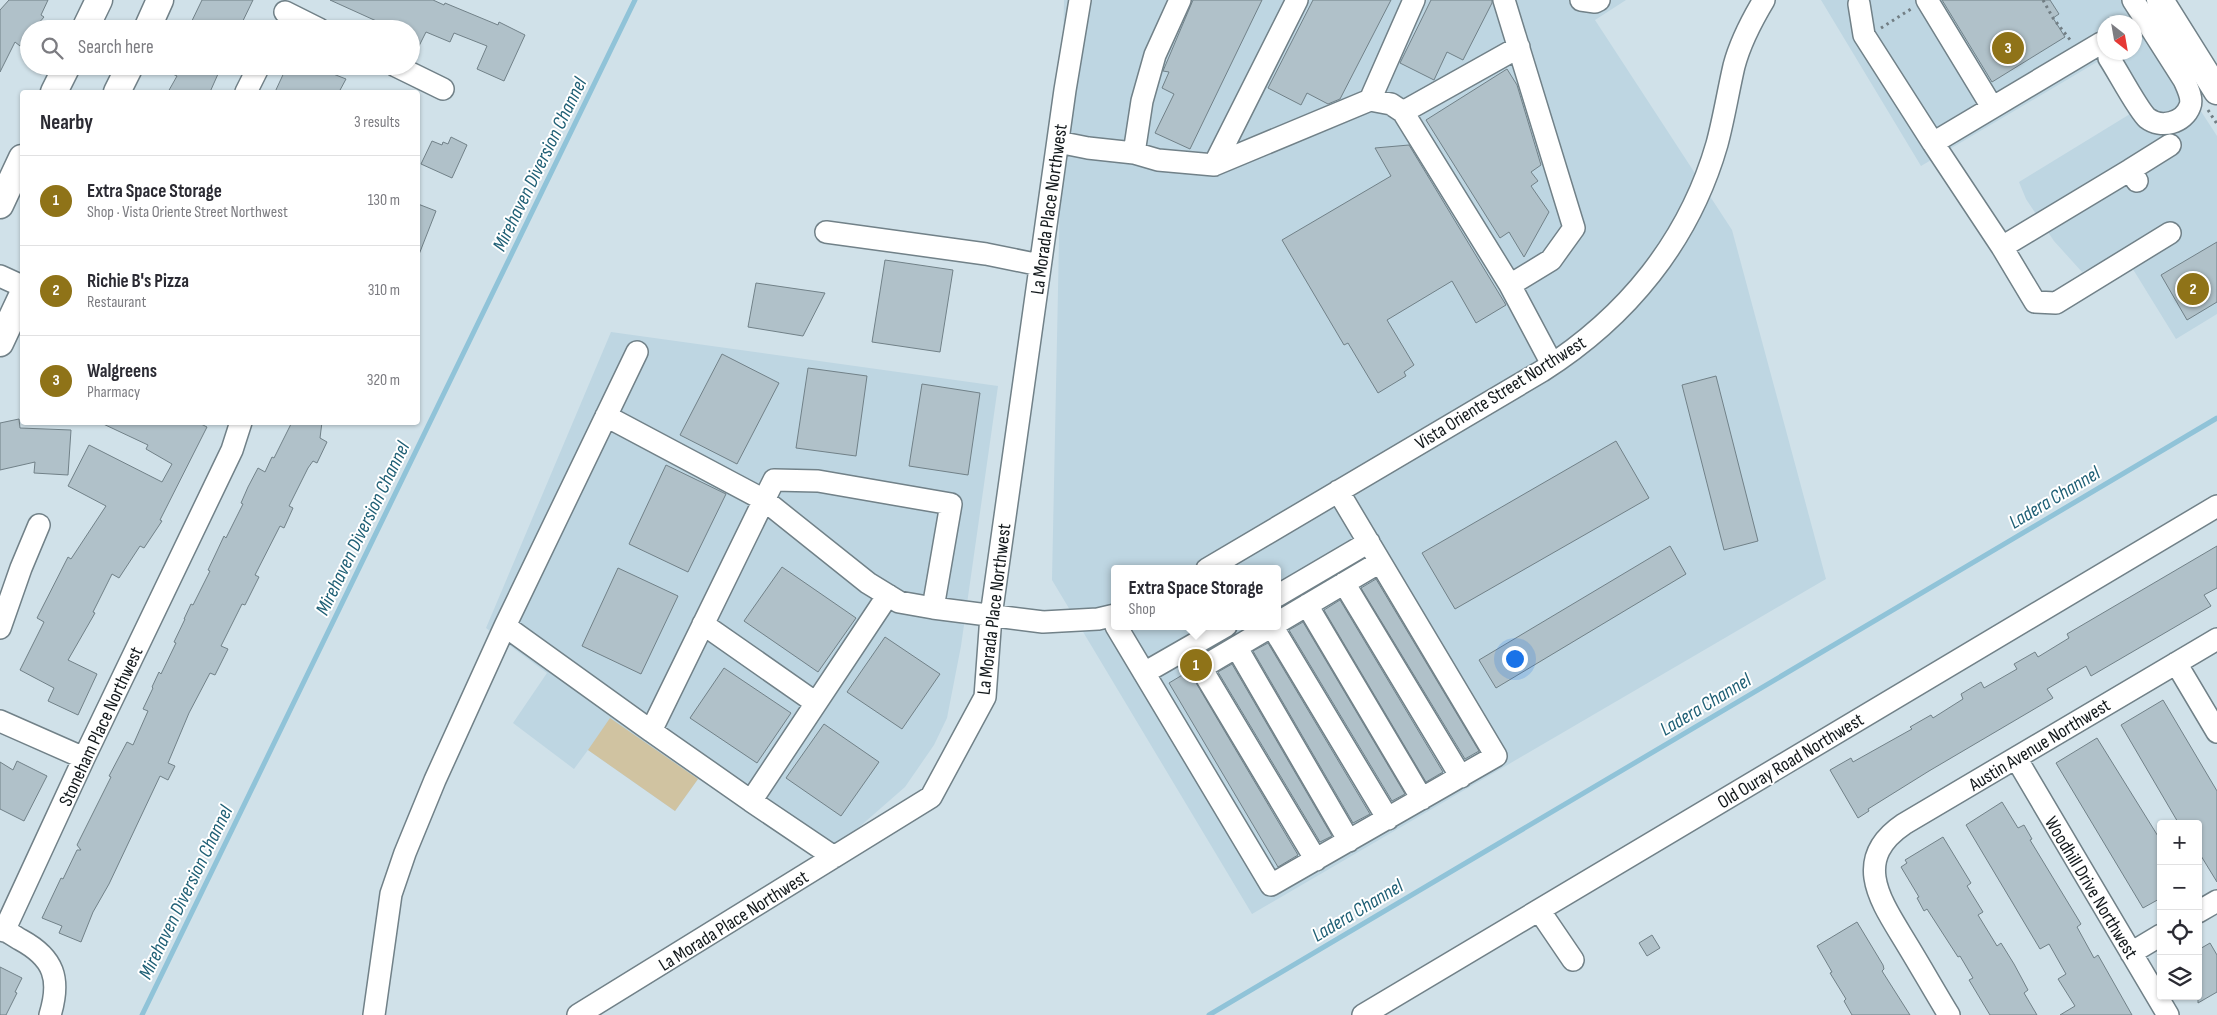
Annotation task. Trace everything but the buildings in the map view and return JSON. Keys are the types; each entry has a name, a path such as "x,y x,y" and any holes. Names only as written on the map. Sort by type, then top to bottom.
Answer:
{"main road":[{"path":"89,20 99,0"},
{"path":"151,20 160,0"},
{"path":"2160,0 2210,98"},
{"path":"55,90 62,75"},
{"path":"118,90 126,75"},
{"path":"0,205 20,162"},
{"path":"0,343 20,300"}],"street":[{"name":"La Morada Place Northwest","path":"578,1015 931,798 985,697 991,616 1040,265 1080,0"},
{"path":"1134,153 1142,100 1155,55 1180,0"},
{"path":"1214,165 1297,0"},
{"path":"1370,100 1414,0"},
{"path":"1504,0 1574,228 1552,260 1510,284"},
{"path":"1581,0 1595,2 1599,0"},
{"name":"Vista Oriente Street Northwest","path":"1214,565 1552,364 1602,328 1623,308 1668,249 1702,185 1716,145 1735,64 1745,36 1764,0"},
{"path":"1933,143 2079,57 2105,51 2147,118 2163,124 2174,122 2184,116 2191,105 2189,91 2184,80 2133,0"},
{"path":"1861,1 1864,34 2036,302 2056,302 2170,233"},
{"path":"1920,4 1992,107"},
{"path":"284,14 298,20"},
{"path":"1403,112 1519,47"},
{"path":"247,90 254,75"},
{"path":"414,75 443,89"},
{"path":"1058,142 1088,148 1134,153 1158,160 1214,165 1370,100 1391,104 1403,112 1510,284 1552,364"},
{"path":"2002,247 2174,151 2163,134 2163,124"},
{"path":"826,232 986,254 1040,265"},
{"path":"0,276 20,285"},
{"path":"374,1015 391,894 404,853 505,626 637,352"},
{"path":"606,416 764,500 868,582 899,602 1043,622 1111,620"},
{"name":"Stoneham Place Northwest","path":"50,1015 55,982 49,962 29,944 2,930 232,450 240,425"},
{"path":"651,731 774,480 818,482 951,504 933,608"},
{"path":"1120,630 1272,886 1496,756 1338,491"},
{"name":"Old Ouray Road Northwest","path":"1363,1015 2217,506"},
{"path":"0,628 20,568 39,525"},
{"path":"1281,594 1369,542"},
{"path":"1281,621 1380,562"},
{"path":"1344,583 1461,777"},
{"path":"750,801 888,595"},
{"path":"1307,605 1422,799"},
{"path":"703,624 816,703"},
{"path":"505,626 750,801 834,857"},
{"path":"1144,673 1219,630"},
{"path":"1265,630 1201,668 1316,860"},
{"path":"1274,630 1388,819"},
{"name":"Austin Avenue Northwest","path":"1949,1015 1880,899 1876,888 1875,864 1883,844 1896,829 2217,639"},
{"path":"1236,648 1349,841"},
{"path":"2176,663 2217,732"},
{"path":"0,721 84,758"},
{"name":"Woodhill Drive Northwest","path":"2016,758 2168,1015"},
{"path":"2201,910 2217,901"},
{"path":"1540,910 1573,960"},
{"path":"2131,953 2157,937"}],"path":[{"path":"2043,0 2053,18 2068,36 2079,57"},
{"path":"1876,31 1920,4"},
{"path":"2210,98 2217,124"}],"shaded area":[{"path":"1064,0 1626,0 1595,20 1732,230 1826,579 1252,914 1052,580"},
{"path":"1821,0 2129,0 2139,15 2097,15 2097,60 2142,60 2142,20 2217,136 2217,314 2176,339 2123,253 2082,272 2054,241 2026,199 2019,182 2130,114 2097,62 1921,166"},
{"path":"611,332 998,386 961,646 947,718 934,745 905,787 857,829 819,857 698,779 675,811 588,750 574,769 513,723 547,673 486,628"},
{"path":"610,718 698,779 675,811 588,750"}],"waterway":[{"name":"Mirehaven Diversion Channel","path":"142,1015 635,0"},
{"name":"Ladera Channel","path":"1209,1015 2217,418"}],"place":[{"name":"Walgreens","path":"2008,48"},
{"name":"Richie B's Pizza","path":"2193,289"},
{"name":"Extra Space Storage","path":"1196,665"}]}
